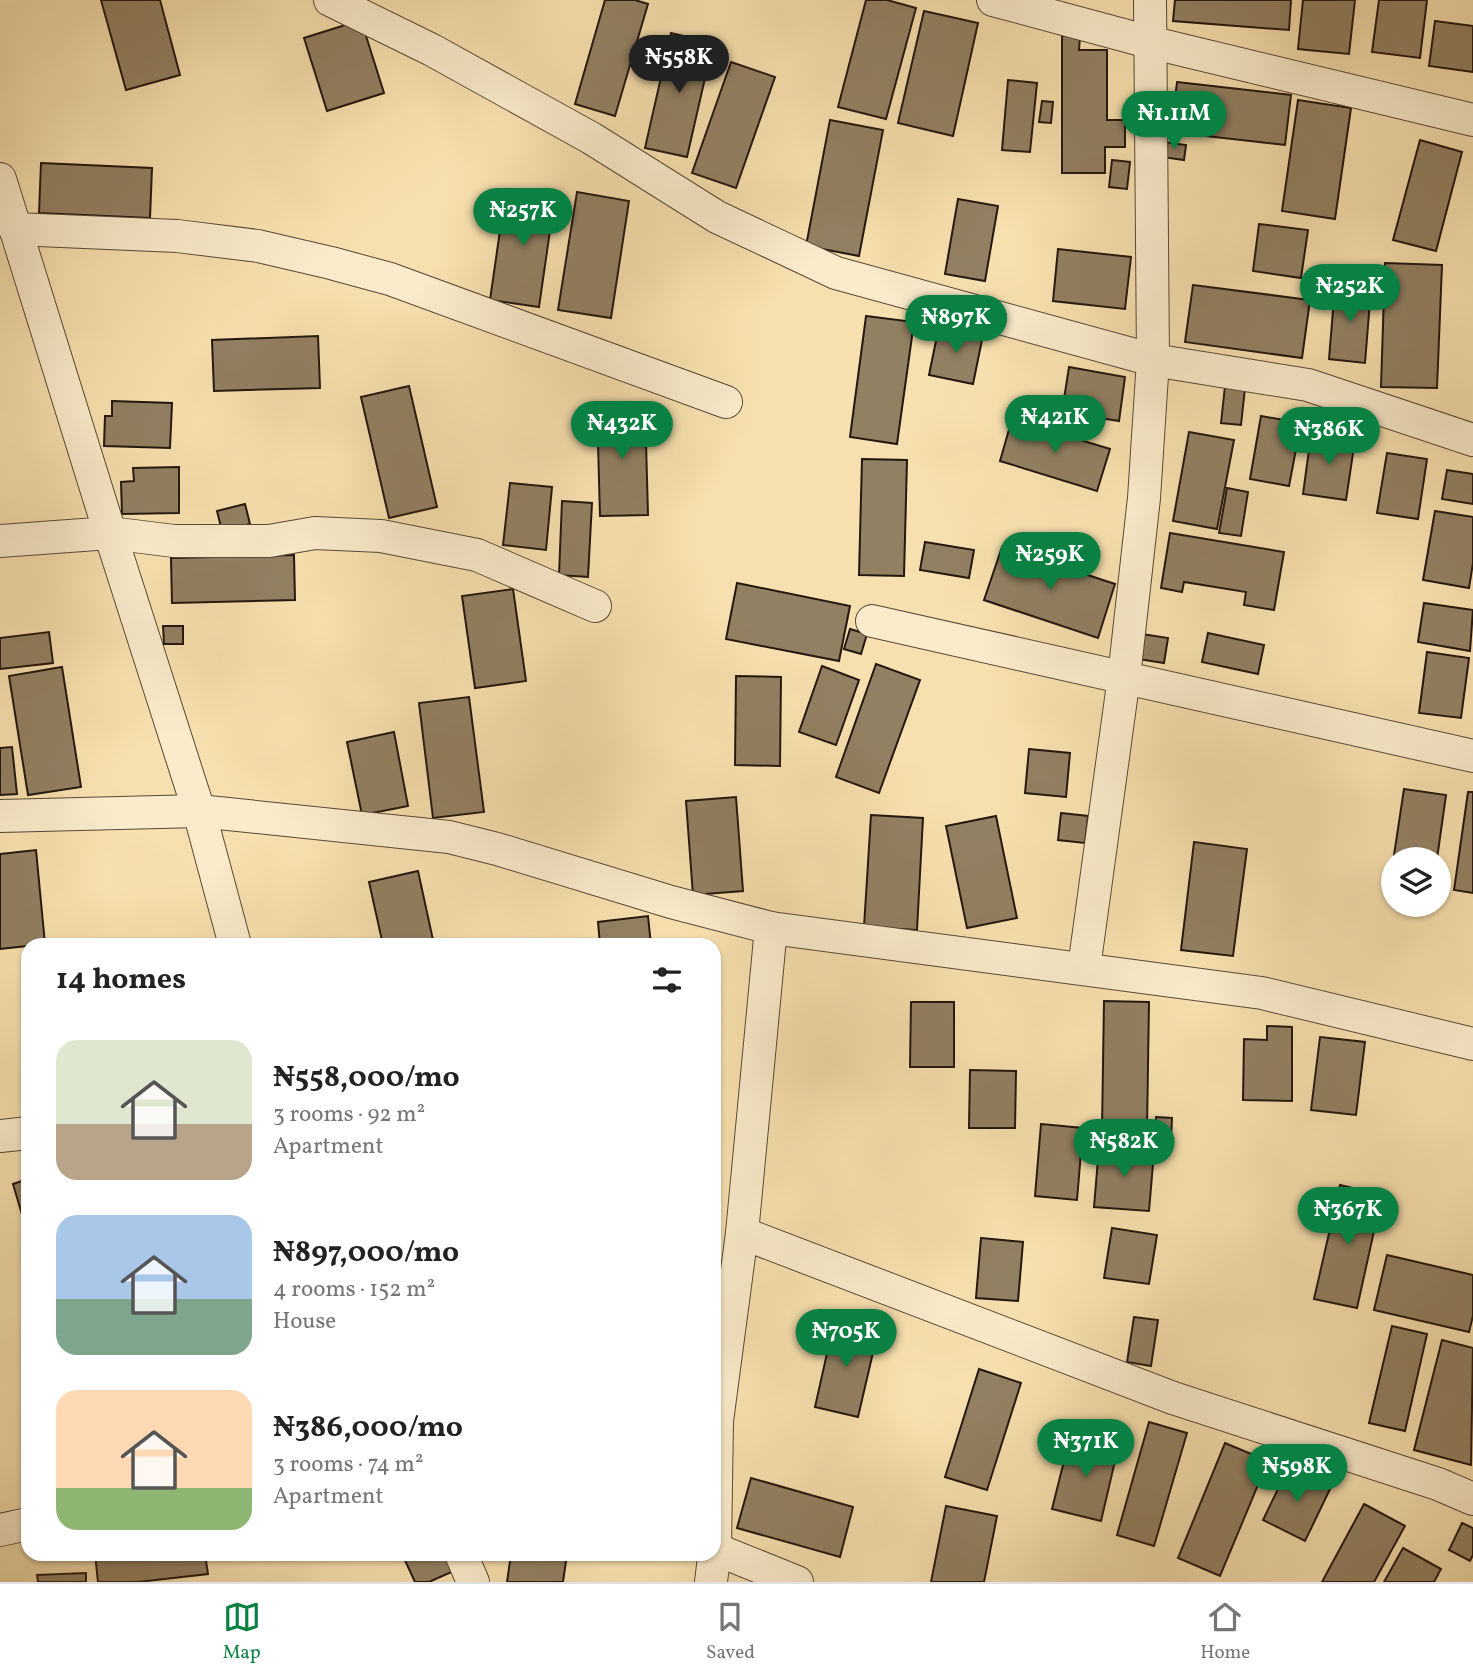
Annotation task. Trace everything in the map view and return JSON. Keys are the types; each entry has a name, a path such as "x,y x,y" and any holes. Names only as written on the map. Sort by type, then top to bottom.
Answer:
{"street":[{"path":"330,0 432,50 591,138 717,216 836,274 1153,360 1308,385 1473,440"},
{"path":"993,0 1149,42 1473,120"},
{"path":"1084,968 1125,677 1144,498 1153,360 1150,0"},
{"path":"0,179 200,811 233,938"},
{"path":"15,229 177,236 258,246 331,263 390,279 726,402"},
{"path":"0,541 110,533 174,541 269,541 315,534 381,536 477,555 595,606"},
{"path":"872,621 1473,756"},
{"path":"0,816 200,811 449,837 671,902 771,928 1262,993 1473,1044"},
{"path":"721,1391 742,1233 771,928"},
{"path":"0,1136 21,1134"},
{"path":"742,1233 1173,1398 1438,1484 1473,1499"},
{"path":"0,1530 21,1526"},
{"path":"721,1551 797,1582"},
{"path":"464,1561 473,1582"},
{"path":"711,1582 714,1561"}],"building":[{"path":"101,0 160,0 180,75 126,90"},
{"path":"605,0 635,0 648,4 615,116 575,104"},
{"path":"866,0 887,0 916,8 886,119 838,107"},
{"path":"1175,0 1291,0 1289,30 1173,21"},
{"path":"1303,0 1355,0 1349,54 1298,49"},
{"path":"1379,0 1427,0 1420,58 1372,52"},
{"path":"924,11 978,23 953,136 898,123"},
{"path":"361,20 384,93 327,111 304,38"},
{"path":"1435,21 1473,26 1473,72 1429,66"},
{"path":"671,33 713,43 687,157 645,148"},
{"path":"1062,36 1080,36 1079,50 1107,50 1107,120 1125,120 1125,147 1105,147 1105,173 1062,173"},
{"path":"731,62 775,77 736,188 692,173"},
{"path":"1008,80 1037,83 1030,152 1002,150"},
{"path":"1177,82 1291,95 1285,145 1171,132"},
{"path":"1298,100 1351,108 1335,219 1282,211"},
{"path":"1042,101 1053,102 1051,123 1039,122"},
{"path":"830,120 883,130 859,256 806,246"},
{"path":"1420,140 1462,152 1436,251 1393,240"},
{"path":"1164,142 1186,145 1184,160 1162,157"},
{"path":"1112,160 1130,162 1127,189 1109,187"},
{"path":"41,163 152,168 150,218 39,213"},
{"path":"506,189 555,196 539,307 490,300"},
{"path":"577,192 629,201 611,318 558,310"},
{"path":"958,199 998,206 985,281 945,274"},
{"path":"1259,224 1308,230 1301,278 1253,271"},
{"path":"1058,249 1131,257 1125,309 1053,301"},
{"path":"1385,263 1442,265 1437,388 1381,387"},
{"path":"1193,285 1310,300 1302,358 1185,342"},
{"path":"1335,286 1371,289 1365,363 1329,359"},
{"path":"866,316 914,322 897,444 850,437"},
{"path":"939,326 983,335 973,384 929,375"},
{"path":"318,336 320,388 214,391 212,340"},
{"path":"1069,367 1125,377 1119,421 1062,412"},
{"path":"409,386 437,507 389,518 361,397"},
{"path":"1225,386 1245,388 1241,425 1221,423"},
{"path":"112,401 172,403 170,448 104,446 105,416 112,416"},
{"path":"645,406 648,515 600,516 597,407"},
{"path":"1261,416 1301,423 1289,486 1250,479"},
{"path":"1012,419 1110,449 1097,491 1000,461"},
{"path":"1189,432 1234,440 1217,529 1173,521"},
{"path":"1311,435 1355,440 1346,500 1303,494"},
{"path":"1387,453 1427,459 1418,519 1377,513"},
{"path":"862,459 907,460 904,576 859,575"},
{"path":"179,467 179,513 122,514 121,482 134,481 133,468"},
{"path":"1447,470 1473,474 1473,504 1442,499"},
{"path":"510,483 552,487 546,550 503,545"},
{"path":"1227,488 1248,492 1241,536 1219,533"},
{"path":"562,501 592,503 588,577 559,575"},
{"path":"245,504 250,524 222,531 217,511"},
{"path":"1435,511 1473,517 1473,563 1469,588 1423,580"},
{"path":"1170,533 1284,552 1274,610 1244,605 1246,592 1184,582 1182,592 1161,588"},
{"path":"925,542 974,550 969,578 920,570"},
{"path":"1002,547 1115,584 1098,638 984,600"},
{"path":"294,555 295,600 172,603 171,558"},
{"path":"737,583 850,606 839,661 726,639"},
{"path":"513,589 526,681 475,688 462,596"},
{"path":"1424,603 1473,610 1470,651 1418,642"},
{"path":"163,626 183,626 183,644 164,644"},
{"path":"850,629 867,634 861,654 844,649"},
{"path":"49,632 53,663 0,669 0,638"},
{"path":"1208,633 1264,645 1258,674 1202,662"},
{"path":"1142,634 1168,638 1164,663 1138,659"},
{"path":"1427,652 1469,658 1461,718 1419,713"},
{"path":"876,664 920,680 879,793 836,777"},
{"path":"822,666 859,680 836,745 799,732"},
{"path":"62,667 81,787 28,795 9,676"},
{"path":"736,676 781,677 780,766 735,765"},
{"path":"469,697 484,812 433,818 419,703"},
{"path":"394,732 408,806 362,815 347,742"},
{"path":"12,747 17,794 0,795 0,748"},
{"path":"1029,749 1070,753 1066,797 1025,793"},
{"path":"1404,789 1446,795 1439,847 1395,847"},
{"path":"1468,792 1473,792 1473,893 1454,890"},
{"path":"736,797 743,891 693,895 686,801"},
{"path":"1061,813 1088,816 1085,843 1058,840"},
{"path":"871,815 923,818 917,930 864,927"},
{"path":"996,816 1017,918 967,928 946,826"},
{"path":"1194,842 1247,849 1233,956 1181,950"},
{"path":"36,850 44,938 21,938 21,947 0,949 0,854"},
{"path":"418,871 433,938 381,938 369,882"},
{"path":"648,916 650,938 599,938 598,922"},
{"path":"1104,1001 1149,1002 1147,1130 1102,1129"},
{"path":"911,1002 954,1002 954,1067 910,1067"},
{"path":"1267,1026 1292,1027 1292,1101 1243,1100 1244,1039 1267,1040"},
{"path":"1320,1037 1365,1042 1356,1115 1311,1110"},
{"path":"970,1070 1016,1071 1015,1128 969,1128"},
{"path":"1156,1117 1172,1118 1171,1140 1155,1139"},
{"path":"1041,1124 1083,1128 1077,1200 1035,1196"},
{"path":"1099,1147 1154,1152 1149,1211 1094,1207"},
{"path":"21,1181 21,1211 13,1184"},
{"path":"1340,1185 1382,1195 1357,1308 1314,1299"},
{"path":"1112,1228 1157,1235 1149,1284 1104,1278"},
{"path":"981,1238 1023,1242 1018,1301 976,1298"},
{"path":"1387,1255 1473,1275 1473,1316 1469,1332 1374,1310"},
{"path":"1134,1317 1158,1320 1151,1366 1127,1362"},
{"path":"834,1322 878,1331 858,1417 815,1407"},
{"path":"1392,1326 1427,1334 1405,1431 1369,1423"},
{"path":"1442,1340 1473,1348 1471,1465 1414,1450"},
{"path":"979,1369 1021,1383 987,1490 945,1477"},
{"path":"1149,1422 1187,1433 1154,1546 1117,1535"},
{"path":"1084,1436 1119,1444 1101,1521 1052,1509 1067,1449 1080,1452"},
{"path":"1225,1443 1268,1461 1220,1576 1178,1558"},
{"path":"1289,1466 1331,1487 1305,1541 1263,1520"},
{"path":"751,1478 853,1507 840,1557 737,1528"},
{"path":"1364,1504 1405,1526 1374,1582 1322,1582"},
{"path":"946,1506 997,1516 984,1582 931,1582"},
{"path":"1462,1523 1473,1528 1473,1555 1470,1561 1449,1550"},
{"path":"1403,1548 1441,1569 1434,1582 1384,1582"},
{"path":"96,1561 206,1561 208,1574 138,1582 98,1582"},
{"path":"405,1561 452,1561 456,1570 429,1582 415,1582"},
{"path":"510,1561 566,1561 563,1582 507,1582"},
{"path":"86,1573 86,1582 38,1582 37,1575"}]}
